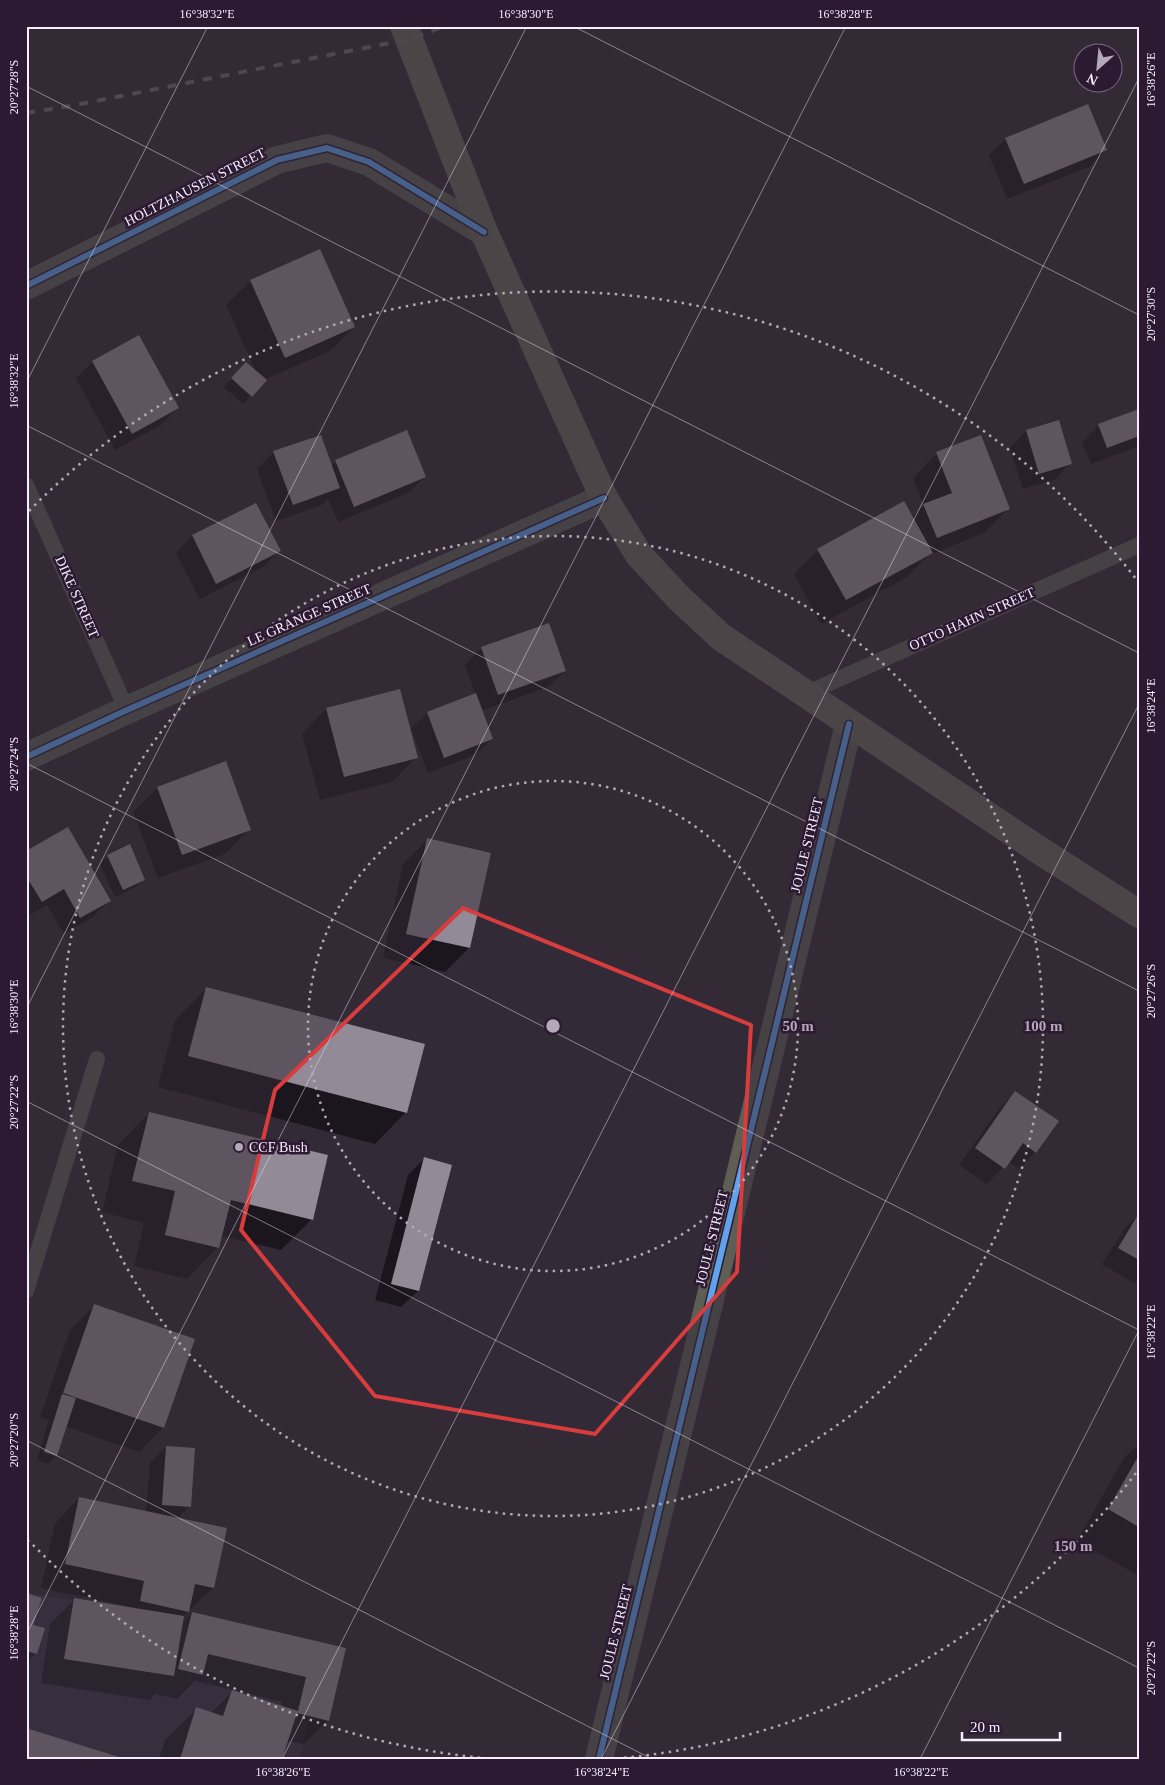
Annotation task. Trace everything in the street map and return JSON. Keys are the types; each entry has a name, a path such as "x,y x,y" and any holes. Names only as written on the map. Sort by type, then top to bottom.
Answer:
{"main road":[{"path":"404,26 484,232 604,498 638,555 679,598 721,637 1039,850 1139,914"}],"street":[{"name":"HOLTZHAUSEN STREET","path":"26,286 277,160 327,148 369,162 484,232"},
{"name":"LE GRANGE STREET","path":"26,757 127,710 604,498"},
{"name":"JOULE STREET","path":"599,1759 849,724"}],"lane":[{"name":"DIKE STREET","path":"26,485 127,710"},
{"name":"OTTO HAHN STREET","path":"805,694 1139,545"},
{"path":"26,1292 97,1059"}],"highlighted area":[{"path":"463,908 751,1025 737,1272 595,1434 375,1396 241,1230 275,1090"}],"shaded area":[{"path":"26,1592 328,1645 299,1759 26,1759"}],"building":[{"path":"1088,104 1107,150 1024,184 1005,138"},
{"path":"320,249 355,327 285,358 250,280"},
{"path":"139,335 179,408 132,434 92,361"},
{"path":"246,362 267,380 252,397 231,378"},
{"path":"1139,409 1139,436 1107,448 1098,424"},
{"path":"1059,420 1072,464 1039,474 1026,430"},
{"path":"407,430 426,477 354,507 335,460"},
{"path":"321,435 340,488 293,505 273,451"},
{"path":"981,435 1010,509 937,538 923,504 952,493 936,452"},
{"path":"904,501 933,553 846,600 817,549"},
{"path":"256,503 281,551 216,584 192,535"},
{"path":"549,623 566,671 498,695 481,647"},
{"path":"400,689 418,758 344,777 326,708"},
{"path":"476,693 493,739 444,758 427,712"},
{"path":"226,761 251,830 182,855 157,787"},
{"path":"68,827 111,901 80,918 64,889 42,902 26,876 26,851"},
{"path":"427,838 491,853 470,948 406,934"},
{"path":"130,844 145,880 123,890 107,855"},
{"path":"206,987 425,1044 407,1113 188,1056"},
{"path":"1015,1091 1059,1121 1036,1153 1023,1143 1005,1169 975,1148"},
{"path":"149,1112 328,1155 313,1220 231,1200 219,1248 165,1235 175,1191 132,1181"},
{"path":"424,1157 452,1165 419,1291 391,1284"},
{"path":"1139,1213 1139,1260 1118,1248"},
{"path":"94,1304 195,1339 164,1428 63,1393"},
{"path":"62,1394 76,1398 57,1456 44,1452"},
{"path":"166,1446 195,1448 191,1507 162,1505"},
{"path":"1139,1455 1139,1527 1108,1509"},
{"path":"79,1497 227,1528 214,1588 195,1584 189,1612 140,1601 144,1581 65,1564"},
{"path":"26,1593 42,1598 33,1625 45,1628 37,1654 26,1651"},
{"path":"74,1598 184,1616 174,1676 64,1659"},
{"path":"192,1612 346,1648 329,1721 297,1713 282,1759 180,1759 196,1707 223,1716 232,1690 298,1711 306,1677 208,1654 203,1675 178,1669"},
{"path":"26,1728 122,1758 122,1759 26,1759"}],"railway":[{"path":"26,113 410,39 445,26"}],"cycle path":[{"path":"26,286 277,160 327,148 369,162 484,232"},
{"path":"26,757 127,710 604,498"},
{"path":"599,1759 849,724"}],"place":[{"name":"CCF Bush","path":"239,1147"}]}
